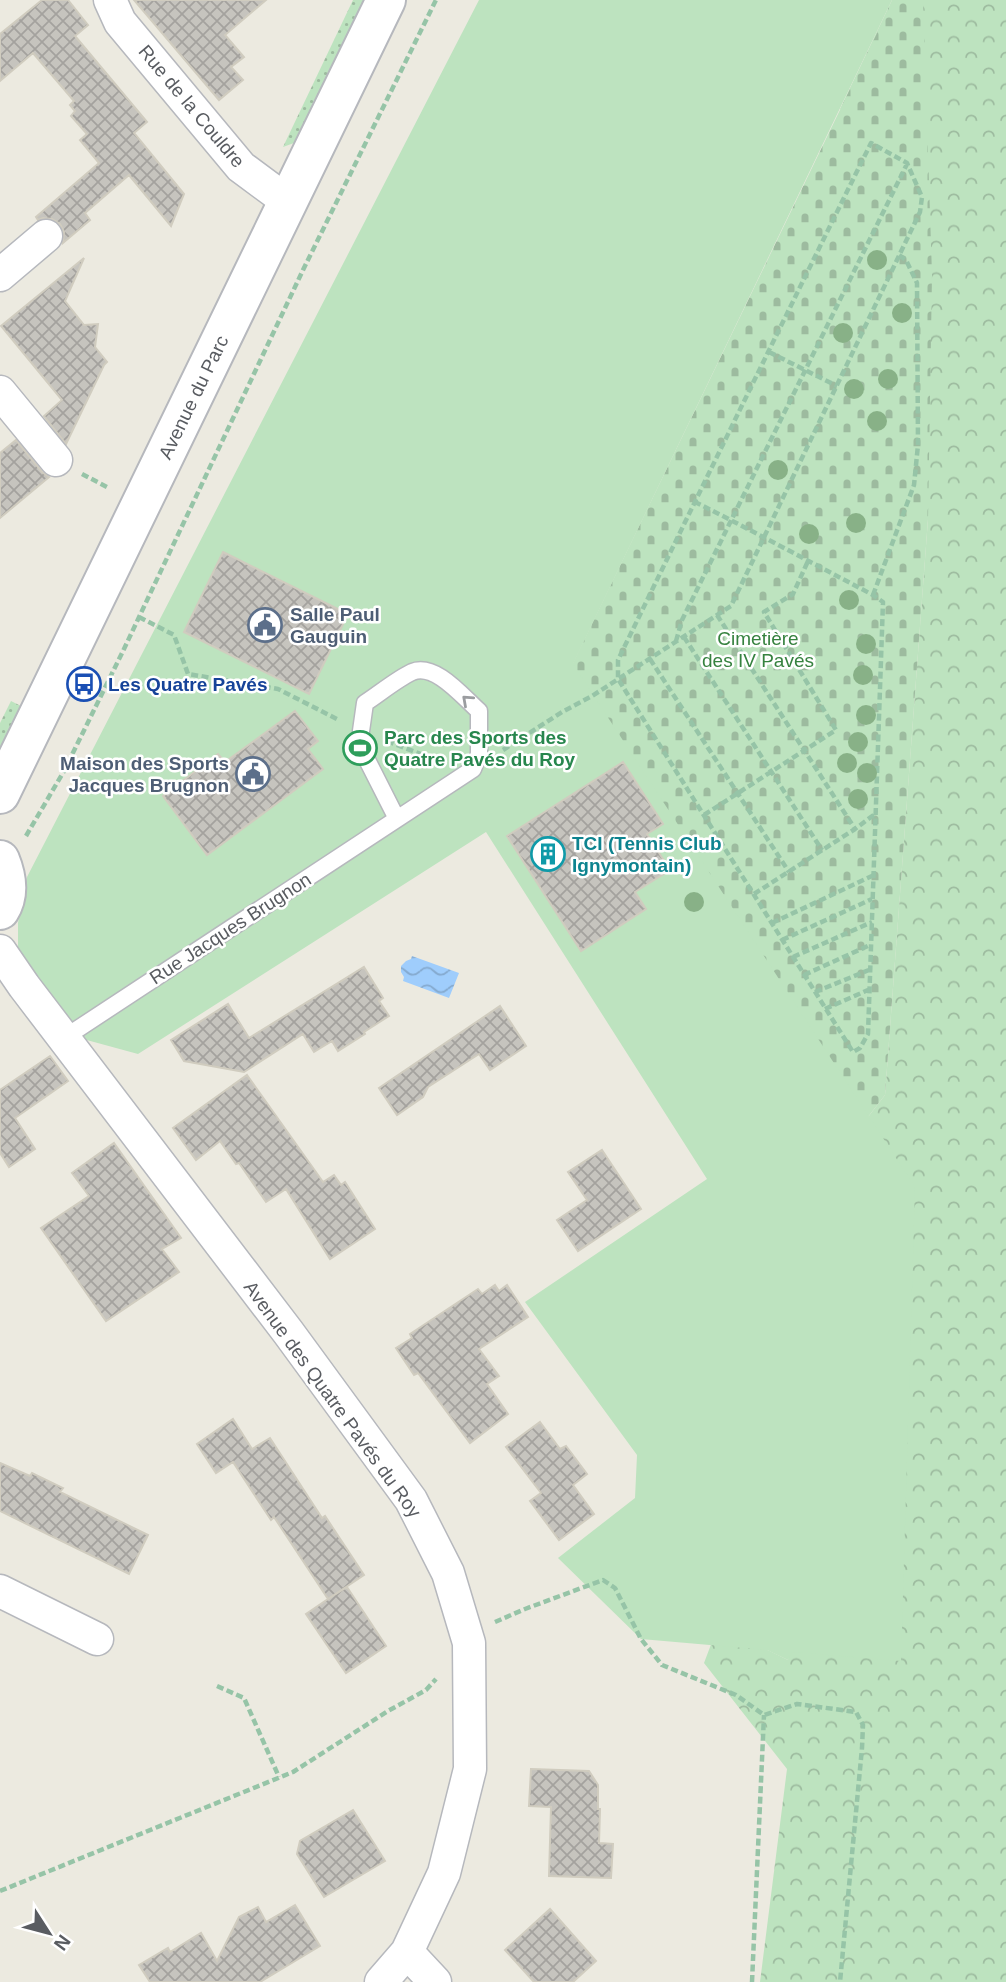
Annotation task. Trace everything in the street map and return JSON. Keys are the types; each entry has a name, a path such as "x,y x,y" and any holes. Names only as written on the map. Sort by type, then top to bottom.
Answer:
{"street":[{"name":"Rue de la Couldre","path":"110,0 120,22 241,167 287,201"},
{"name":"Avenue du Parc","path":"0,794 386,0"},
{"path":"0,275 46,236"},
{"path":"0,393 56,460"},
{"path":"0,861 6,875 7,890 0,910"},
{"name":"Avenue des Quatre Pavés du Roy","path":"0,951 288,1332 411,1500 448,1573 469,1643 470,1769 444,1872 407,1952 381,1982"},
{"path":"0,1591 97,1639"},
{"path":"407,1952 435,1982"}],"lane":[{"path":"397,819 360,746 365,703 413,672 436,673 479,711 479,754 473,769"},
{"name":"Rue Jacques Brugnon","path":"64,1038 473,769"}],"path":[{"path":"0,861 29,834 64,771 303,270 436,0"},
{"path":"473,769 562,712 618,679 650,659 731,606 764,537 837,386 920,212 922,197 907,163 870,143 768,352 618,660 618,679 853,1052 860,1048 868,1034 883,602 764,537 695,502"},
{"path":"676,642 682,620 907,163"},
{"path":"873,595 915,485 918,445 917,283 906,260 899,255"},
{"path":"768,352 837,386"},
{"path":"56,460 141,505"},
{"path":"704,815 836,730 764,612 793,594 808,561"},
{"path":"717,615 855,829"},
{"path":"139,617 174,635 188,674 278,690 360,731 436,760 451,783"},
{"path":"684,637 821,850"},
{"path":"650,659 789,872"},
{"path":"754,894 875,814"},
{"path":"772,923 873,876"},
{"path":"782,940 872,899"},
{"path":"793,957 872,922"},
{"path":"804,975 870,945"},
{"path":"815,992 870,970"},
{"path":"825,1009 868,990"},
{"path":"0,1891 293,1772 426,1690 482,1628 603,1580 615,1588 641,1639 662,1665 736,1695 764,1715"},
{"path":"217,1686 244,1698 279,1777"},
{"path":"764,1715 797,1704 856,1712 863,1725 840,1982"},
{"path":"752,1982 764,1715"}],"green space":[{"path":"353,0 367,0 301,136 294,143 283,147"},
{"name":"Parc des Sports des Quatre Pavés du Roy","path":"479,0 892,0 573,664 915,1187 901,1661 792,1652 788,1660 767,1650 641,1639 558,1558 635,1498 637,1455 525,1302 707,1179 486,832 138,1054 83,1039 18,952 18,923 27,877"},
{"path":"892,0 1006,0 1006,1982 760,1982 787,1769 704,1663 718,1626 788,1660 868,1117 885,1095 928,519 927,146 840,109"},
{"name":"Cimetière des IV Pavés","path":"893,0 923,0 932,275 928,519 885,1095 868,1117 572,665"},
{"path":"11,701 25,708 0,759 0,723"}],"water":[{"path":"412,956 459,973 449,998 403,981 401,966"}],"building":[{"path":"42,0 68,0 88,25 75,36 147,122 134,133 184,194 171,226 129,175 85,213 90,220 63,243 64,232 60,224 52,219 38,220 36,217 99,163 80,140 87,134 71,116 75,111 70,105 74,101 33,53 0,81 0,34"},
{"path":"134,0 266,0 225,35 244,57 231,67 243,80 219,100"},
{"path":"84,258 65,301 84,325 98,324 95,347 107,362 66,444 44,416 62,400 1,326"},
{"path":"16,440 49,477 0,518 0,453"},
{"name":"Salle Paul Gauguin","path":"223,552 348,614 309,694 184,632"},
{"name":"Maison des Sports Jacques Brugnon","path":"295,711 318,741 308,749 323,769 207,855 163,796 218,754 225,762"},
{"name":"TCI (Tennis Club Ignymontain)","path":"623,762 663,824 647,834 670,870 635,892 646,909 581,951 507,836"},
{"path":"364,967 383,998 379,1001 389,1016 338,1051 332,1041 314,1052 303,1034 244,1072 184,1061 171,1040 228,1004 249,1038"},
{"path":"500,1006 526,1046 490,1070 479,1054 428,1087 423,1097 397,1115 379,1088"},
{"path":"50,1056 68,1081 15,1118 35,1149 9,1167 0,1153 0,1090"},
{"path":"247,1075 323,1182 334,1175 341,1185 345,1182 375,1229 330,1259 286,1189 266,1202 220,1141 196,1160 173,1128"},
{"path":"114,1143 181,1238 162,1249 179,1272 106,1321 41,1228 89,1196 72,1173"},
{"path":"602,1150 641,1209 578,1251 557,1220 587,1200 568,1172"},
{"path":"495,1285 499,1291 507,1285 528,1317 479,1349 499,1376 487,1384 508,1414 470,1443 418,1373 414,1375 396,1348 412,1338 410,1334 478,1289 482,1294"},
{"path":"233,1419 252,1449 270,1438 322,1518 325,1516 364,1575 328,1599 274,1517 271,1520 233,1462 216,1473 197,1444"},
{"path":"540,1422 560,1449 566,1446 587,1474 573,1485 594,1514 559,1540 530,1501 541,1493 506,1447"},
{"path":"0,1463 30,1476 32,1473 63,1488 60,1492 148,1535 129,1574 0,1511"},
{"path":"347,1587 386,1646 346,1673 306,1614"},
{"path":"531,1769 589,1771 598,1785 599,1843 613,1844 611,1878 549,1876 551,1807 529,1806"},
{"path":"353,1810 385,1861 324,1897 297,1854 300,1841"},
{"path":"295,1905 320,1946 260,1982 150,1982 139,1965 168,1948 170,1952 201,1933 217,1961 239,1917 258,1907 266,1922"},
{"path":"550,1909 596,1961 573,1982 534,1982 505,1950"}],"place":[{"name":"Salle Paul Gauguin","path":"265,625"},
{"name":"Les Quatre Pavés","path":"84,684"},
{"name":"Parc des Sports des Quatre Pavés du Roy","path":"360,748"},
{"name":"Maison des Sports Jacques Brugnon","path":"253,774"},
{"name":"TCI (Tennis Club Ignymontain)","path":"548,854"}]}
